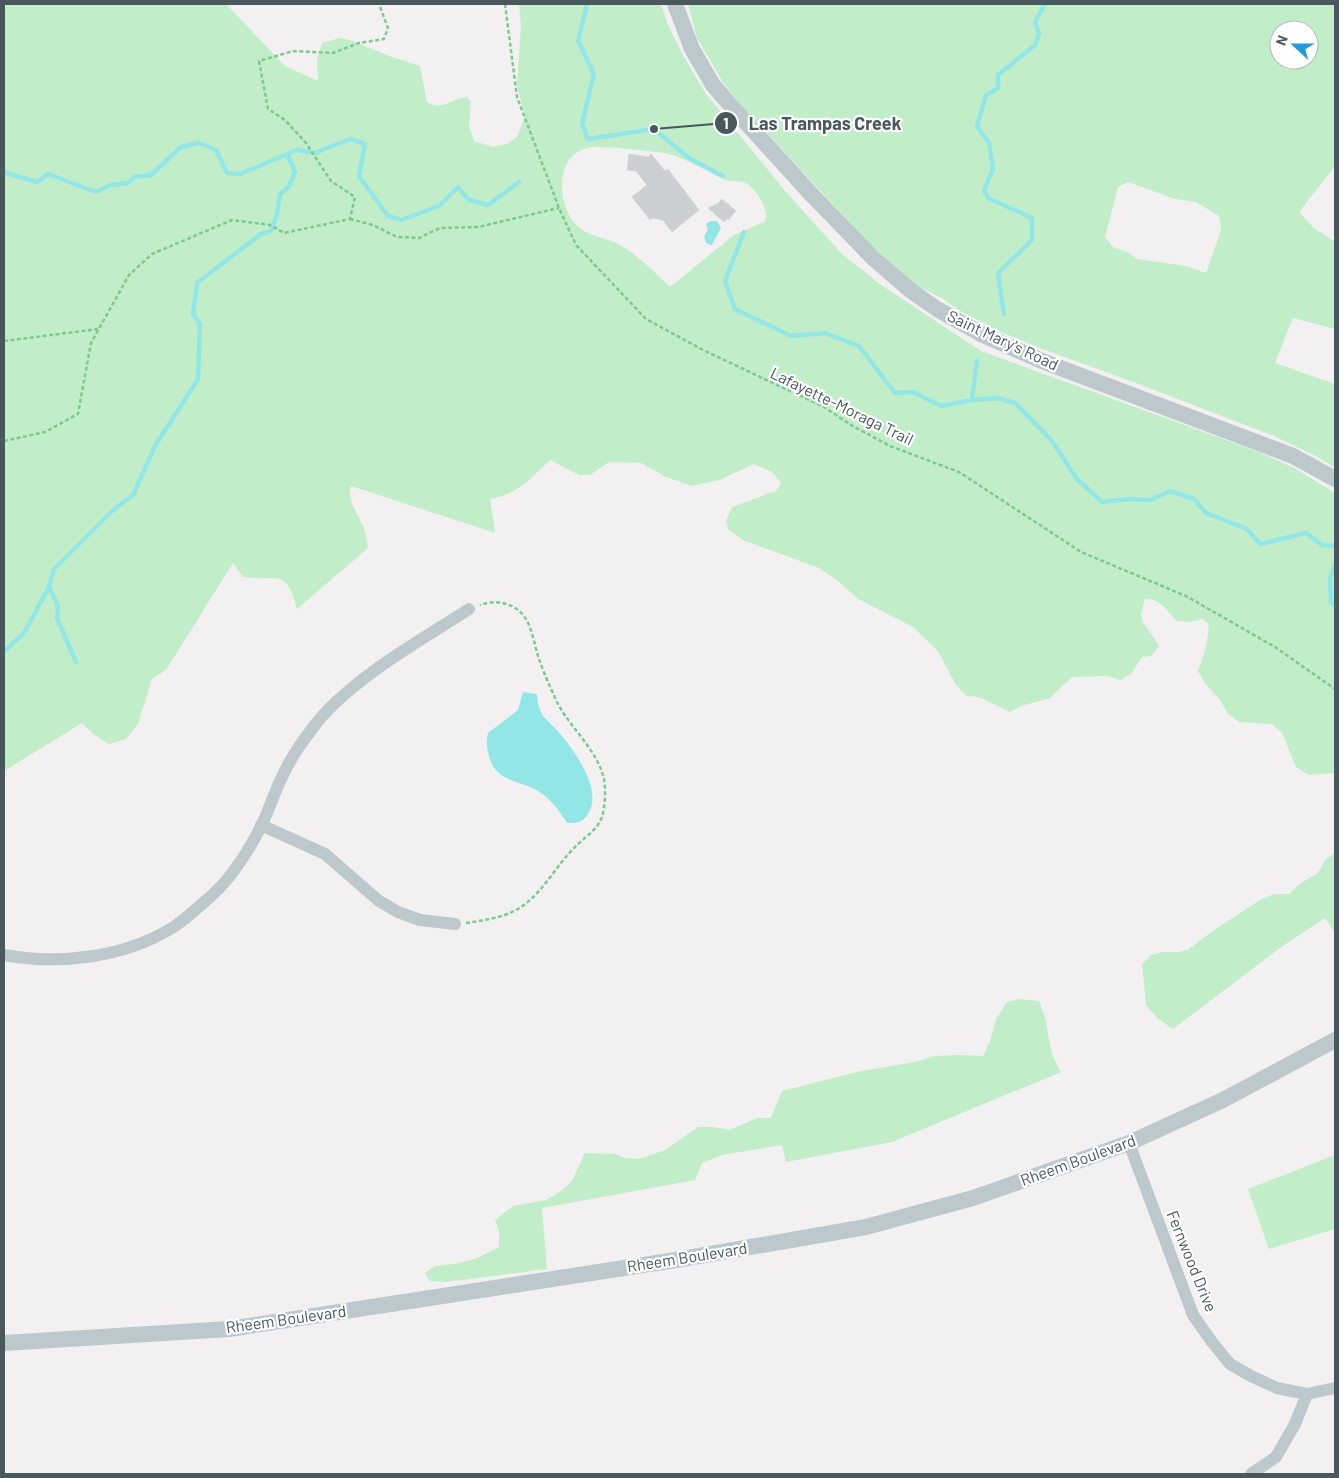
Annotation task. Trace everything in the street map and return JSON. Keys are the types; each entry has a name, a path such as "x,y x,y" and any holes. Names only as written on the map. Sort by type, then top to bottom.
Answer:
{"street":[{"name":"Saint Mary's Road","path":"675,4 692,49 714,84 739,116 873,258 924,300 983,335 1042,361 1293,456 1335,479"},
{"path":"4,955 45,959 83,957 113,952 158,936 185,919 222,886 233,872 261,825 282,776 292,758 334,703 390,661 469,609"},
{"path":"261,825 325,854 379,901 398,912 420,920 455,924"},
{"name":"Rheem Boulevard","path":"4,1343 229,1329 676,1260 866,1227 972,1198 1129,1143 1223,1100 1335,1040"},
{"name":"Fernwood Drive","path":"1129,1143 1193,1315 1230,1364 1278,1388 1307,1394 1335,1388"},
{"path":"1251,1474 1276,1457 1295,1424 1307,1394"}],"path":[{"path":"350,219 356,196 331,181 306,143 286,120 268,109 259,61 293,51 333,53 359,42 384,39 388,28 379,4"},
{"name":"Lafayette-Moraga Trail","path":"505,4 517,96 559,208 576,245 646,319 705,351 824,407 851,426 890,446 959,472 1081,552 1186,596 1275,647 1335,689"},
{"path":"4,441 44,432 78,414 91,343 129,275 152,254 232,220 270,225 284,233 350,219 373,225 397,237 418,238 440,228 478,227 559,208"},
{"path":"4,341 98,329"},
{"path":"455,924 492,919 524,905 545,885 575,847 596,829 602,818 605,800 604,779 597,762 588,746 558,705 525,617 508,604 486,602 469,609"}],"green space":[{"path":"4,4 226,4 285,66 318,81 317,60 322,43 340,38 350,40 420,66 427,102 433,105 438,106 467,97 471,101 469,126 474,141 493,147 507,144 517,137 525,116 517,86 521,25 519,4 661,4 669,27 683,55 706,94 786,192 842,254 881,285 981,351 1259,452 1294,468 1335,493 1335,775 1332,773 1309,775 1296,767 1282,733 1272,724 1239,722 1228,714 1198,671 1206,648 1209,625 1203,619 1189,622 1177,621 1159,603 1145,599 1141,614 1143,622 1159,646 1151,656 1142,657 1131,674 1120,680 1108,676 1072,677 1050,698 1021,706 1010,712 979,697 967,696 956,685 938,651 913,627 858,599 837,580 819,568 743,540 729,530 726,521 732,507 776,491 781,483 772,472 754,464 719,480 692,486 666,477 641,463 609,462 590,475 579,475 550,460 516,490 490,499 495,533 351,486 350,496 364,528 368,548 297,609 293,595 284,581 272,578 243,577 233,563 166,670 152,679 138,724 126,739 109,744 93,734 82,723 4,771","holes":["591,147 670,154 723,179 746,183 762,202 766,218 764,222 734,235 670,287 627,249 588,233 580,228 569,215 562,189 562,180 566,166 577,152"]},
{"path":"688,4 1335,4 1335,166 1299,212 1314,228 1335,242 1335,329 1293,318 1275,363 1335,384 1335,468 1320,458 1274,436 1001,332 962,312 942,298 913,284 867,241 745,110 724,84 697,38","holes":["1128,182 1175,199 1196,202 1219,216 1221,230 1206,273 1186,266 1137,259 1127,252 1113,247 1105,237 1118,187"]},
{"path":"1335,853 1335,933 1325,918 1284,945 1173,1029 1157,1018 1146,1005 1142,964 1151,955 1189,949 1260,900 1274,894 1289,894 1301,883 1318,873 1325,860"},
{"path":"1019,999 1039,1001 1045,1017 1052,1055 1061,1072 892,1142 786,1162 782,1145 722,1155 702,1163 695,1180 542,1208 547,1269 446,1282 430,1281 425,1273 435,1266 475,1259 499,1247 499,1231 495,1220 513,1206 546,1200 560,1192 572,1181 585,1153 615,1154 625,1158 639,1159 665,1150 698,1127 730,1130 757,1118 771,1118 782,1091 861,1071 915,1062 935,1056 983,1056 990,1041 996,1019 1007,1002"},
{"path":"1335,1155 1335,1229 1269,1249 1248,1189"}],"water":[{"path":"711,221 717,221 721,228 712,245 706,243 704,236 708,230 706,224"},
{"path":"523,692 537,694 538,705 543,716 568,743 586,772 592,793 592,803 587,816 580,822 567,823 543,794 531,787 502,776 492,765 487,748 488,733 518,710"}],"building":[{"path":"629,154 648,157 651,154 665,171 668,169 699,210 672,232 663,220 652,218 650,220 632,197 647,185 636,171 627,170"},
{"path":"722,199 736,211 724,222 708,208 717,204"}],"waterway":[{"path":"587,4 578,41 594,74 582,124 588,139 654,129 689,158 723,176"},
{"path":"1004,314 998,273 1032,240 1032,218 988,198 984,191 993,169 989,143 977,126 986,95 998,88 998,75 1035,45 1039,34 1035,22 1045,4"},
{"path":"4,170 6,173 37,182 48,174 96,192 111,185 128,183 134,177 151,175 181,147 199,143 216,150 227,173 240,174 297,150 315,153 350,139 365,144 359,176 388,216 401,220 439,206 458,187 469,200 488,205 519,182"},
{"path":"4,652 24,633 49,587 54,569 112,511 133,495 155,446 198,379 200,324 193,314 197,283 261,234 271,231 277,214 280,194 288,188 295,172 287,154"},
{"path":"744,232 725,281 735,309 791,336 825,333 859,346 895,393 913,392 941,406 972,400 997,398 1015,403 1052,441 1077,479 1102,502 1129,499 1150,500 1170,491 1194,499 1206,513 1247,529 1260,544 1306,533 1322,545 1335,546"},
{"path":"972,400 977,361"},
{"path":"1335,564 1330,578 1331,603 1335,606"},
{"path":"49,587 58,606 57,618 76,662"}],"place":[{"name":"Las Trampas Creek","path":"654,129"}]}
